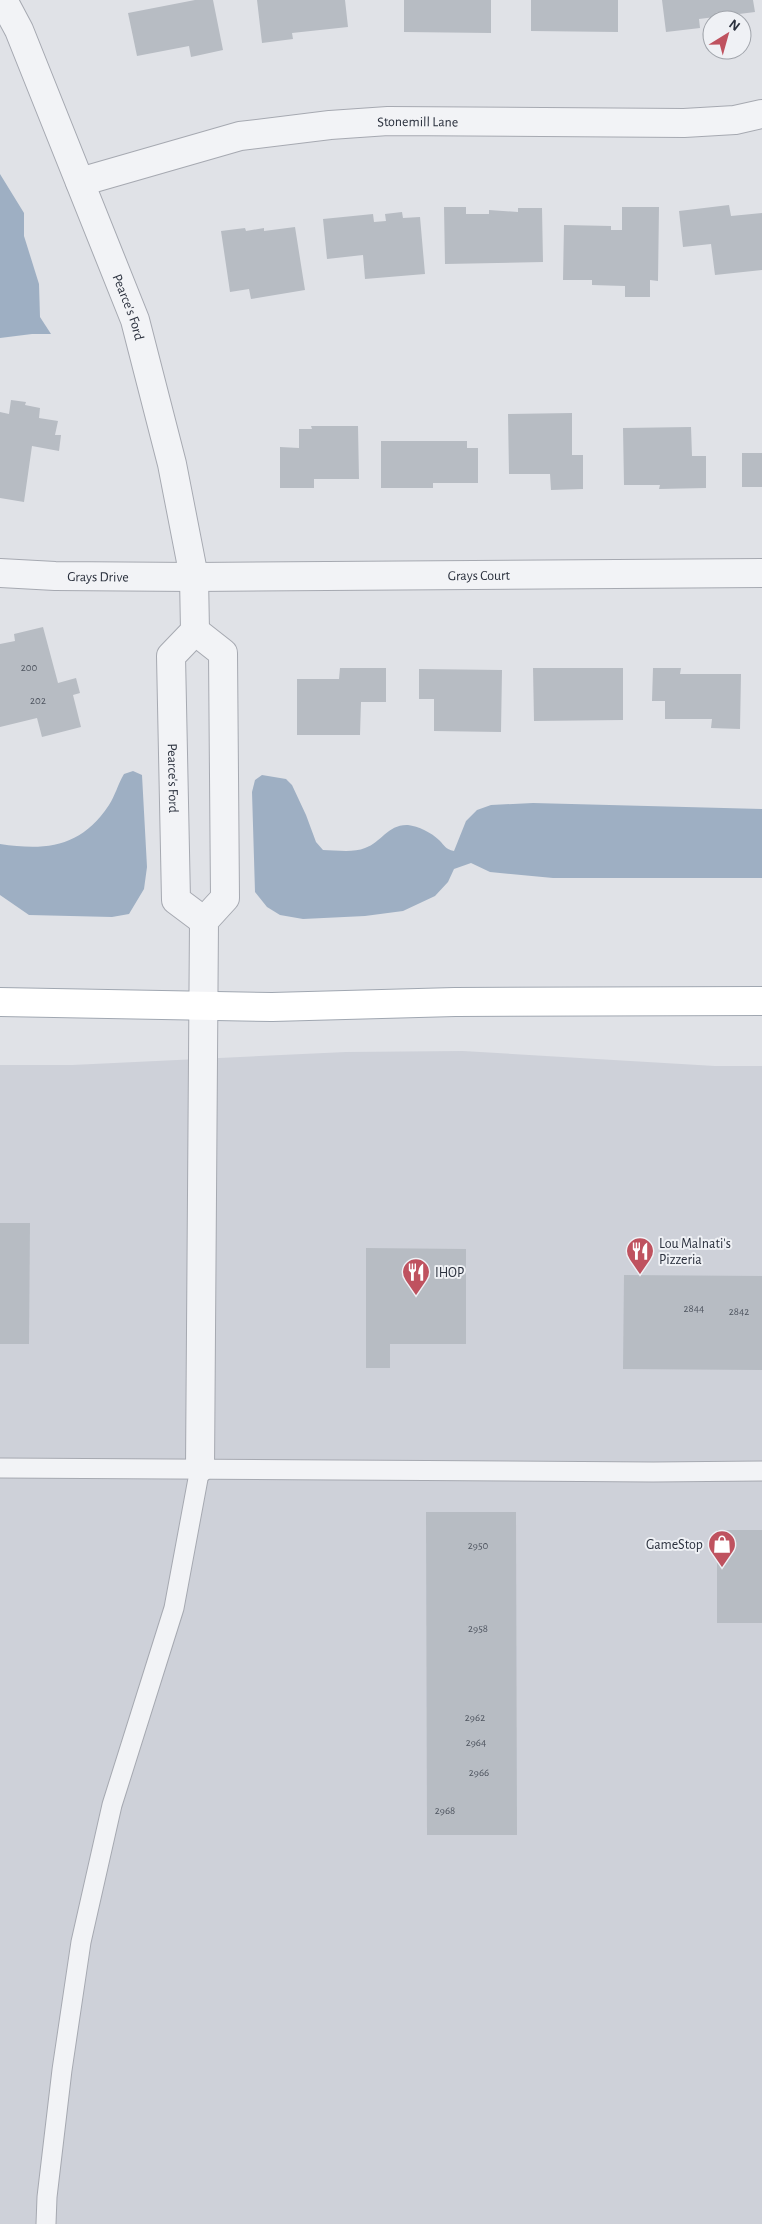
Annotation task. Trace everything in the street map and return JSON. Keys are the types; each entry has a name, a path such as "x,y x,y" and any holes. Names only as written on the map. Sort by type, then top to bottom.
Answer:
{"main road":[{"path":"0,1002 272,1007 475,1002 762,1001"}],"street":[{"name":"Pearce's Ford","path":"3,0 19,30 135,320 172,464 194,577 196,631 171,656 176,900 204,921"},
{"name":"Stonemill Lane","path":"80,182 240,136 330,125 388,121 684,123 735,120 762,114"},
{"name":"Grays Drive","path":"0,573 55,576 194,577"},
{"name":"Grays Court","path":"194,577 762,573"},
{"path":"196,631 223,653 224,898 204,921 200,1468"}],"lane":[{"path":"0,1468 762,1471"},
{"path":"46,2224 47,2197 62,2070 81,1942 112,1805 174,1608 200,1468"}],"shaded area":[{"path":"463,1051 715,1066 762,1066 762,2224 0,2224 0,1065 72,1065 346,1052"}],"water":[{"path":"0,174 24,213 24,236 39,284 40,317 51,334 0,338"},
{"path":"133,771 142,775 147,867 144,889 129,914 112,917 29,915 0,895 0,844 33,847 48,846 75,838 98,819 111,801 124,774"},
{"path":"262,775 286,779 292,785 316,842 323,850 360,850 376,842 395,827 408,825 429,832 447,848 454,851 466,821 477,810 491,805 533,803 762,809 762,878 553,878 490,872 471,863 454,869 448,882 435,896 403,911 365,916 303,919 280,915 267,907 255,892 252,792 255,780"}],"building":[{"path":"195,0 213,0 223,50 191,57 189,46 137,56 128,13"},
{"path":"257,0 345,0 348,27 292,33 293,39 262,43"},
{"path":"404,0 491,0 491,33 404,32"},
{"path":"531,0 618,0 618,32 531,31"},
{"path":"662,0 753,0 755,12 752,12 752,10 702,10 702,19 699,19 700,28 666,32"},
{"path":"729,205 731,216 762,213 762,270 715,275 711,244 683,247 679,211"},
{"path":"444,207 466,207 466,214 489,214 489,210 518,212 518,208 542,208 543,262 445,264"},
{"path":"622,207 659,207 658,281 650,280 650,297 625,297 625,286 592,285 592,280 563,280 564,225 611,226 611,230 622,230"},
{"path":"402,212 403,218 420,217 425,274 365,279 363,255 327,259 323,219 373,214 374,222 386,221 385,214"},
{"path":"295,227 305,290 251,299 249,289 230,292 221,231 245,228 246,231 264,228 264,231"},
{"path":"11,400 26,402 25,405 40,408 39,418 58,421 55,435 61,435 59,451 32,446 24,502 0,498 0,412 9,414"},
{"path":"572,413 572,455 583,455 583,489 551,490 550,474 509,474 508,414"},
{"path":"311,426 358,426 359,479 314,479 314,488 280,488 280,447 299,448 299,429 312,429"},
{"path":"691,427 692,456 706,456 706,488 659,489 660,485 624,485 623,428"},
{"path":"381,441 467,441 467,448 478,448 478,483 433,483 433,488 381,488"},
{"path":"742,453 762,453 762,487 742,487"},
{"path":"43,627 58,683 76,678 80,693 73,695 81,727 42,737 37,718 0,727 0,644 15,641 14,634"},
{"path":"340,668 386,668 386,702 361,702 360,735 297,735 297,679 339,679"},
{"path":"533,668 623,668 623,720 534,721"},
{"path":"653,668 681,668 680,674 741,674 740,729 711,728 712,719 665,719 665,701 652,701"},
{"path":"419,669 502,670 501,732 434,731 434,699 419,699"},
{"path":"0,1223 30,1223 29,1344 0,1344"},
{"name":"IHOP","path":"366,1248 466,1249 466,1344 390,1344 390,1368 366,1368"},
{"path":"624,1275 762,1276 762,1370 623,1369"},
{"path":"426,1512 516,1512 517,1835 427,1835"},
{"path":"717,1530 762,1530 762,1623 717,1623"}],"place":[{"name":"Lou Malnati's Pizzeria","path":"640,1275"},
{"name":"IHOP","path":"416,1296"},
{"name":"GameStop","path":"722,1568"}]}
